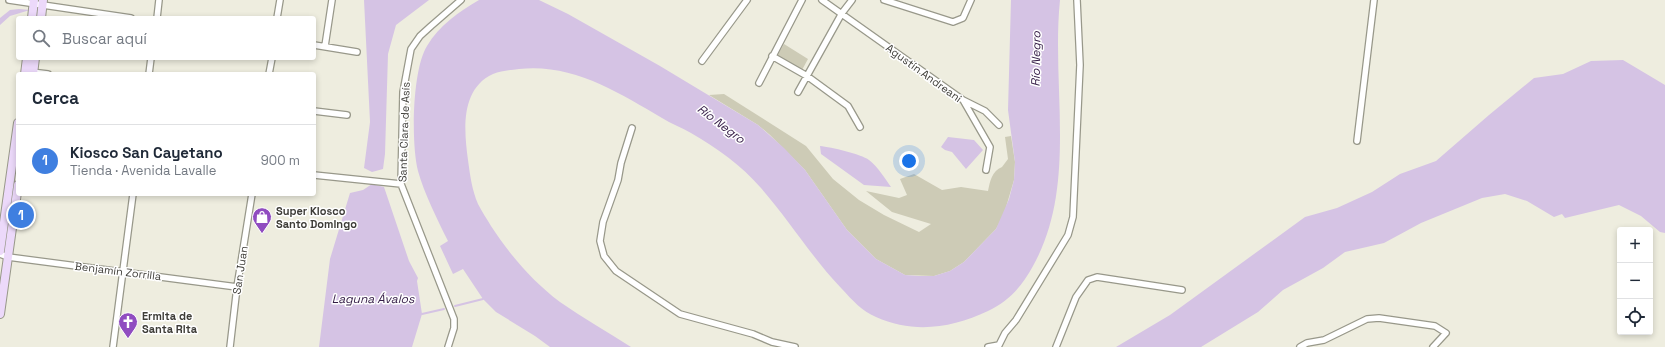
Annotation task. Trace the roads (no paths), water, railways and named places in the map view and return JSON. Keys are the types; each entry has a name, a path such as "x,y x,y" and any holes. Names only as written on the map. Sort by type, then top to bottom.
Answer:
{"main road":[{"path":"32,16 34,2"},
{"path":"41,16 43,3"},
{"path":"27,60 29,72"},
{"path":"29,72 34,60"},
{"path":"0,251 16,143"},
{"path":"0,314 4,256 16,195"}],"street":[{"path":"8,0 43,3 119,16"},
{"path":"157,16 159,0"},
{"path":"277,16 280,0"},
{"path":"325,46 332,0"},
{"name":"Santa Clara de Asís","path":"448,347 454,328 454,319 401,184 403,92 411,50 420,36 461,0"},
{"path":"702,61 747,0"},
{"path":"759,83 802,0"},
{"name":"Agustín Andreani","path":"822,0 963,100 990,147 986,170"},
{"path":"798,92 842,14 852,0"},
{"path":"884,0 953,22 963,18 971,0"},
{"path":"988,347 999,345 1005,333 1016,320 1068,235 1073,217 1080,65 1077,0"},
{"path":"1356,141 1374,0"},
{"path":"316,44 357,52"},
{"path":"772,56 807,76 848,106 860,127"},
{"path":"149,72 151,60"},
{"path":"269,72 272,60"},
{"path":"963,100 985,111 999,125"},
{"path":"316,111 347,116"},
{"path":"632,128 621,163 618,180 603,222 600,241 604,256 616,271 680,314 752,334 772,342 795,347"},
{"path":"316,175 401,184"},
{"path":"113,347 132,196"},
{"name":"San Juan","path":"230,347 237,287 252,196"},
{"name":"Benjamín Zorrilla","path":"4,256 237,287"},
{"path":"1056,347 1076,297 1088,280 1098,277 1182,290"},
{"path":"1300,347 1307,343 1324,340 1367,319 1379,318 1435,326 1446,333 1433,347"}],"water":[{"path":"364,0 429,0 396,25 388,54 385,154 383,169 372,172 364,168 370,122"},
{"name":"Río Negro","path":"479,0 539,0 568,14 660,66 758,125 784,148 805,170 847,230 876,259 905,275 934,276 950,271 964,262 996,229 1009,199 1014,180 1015,162 1008,110 1011,0 1060,0 1058,33 1060,136 1059,169 1055,203 1047,235 1033,266 1024,280 1009,298 996,307 961,322 933,327 904,326 890,322 871,315 853,301 821,265 761,188 737,164 710,145 611,89 576,75 558,70 539,68 499,72 482,81 475,90 470,100 465,124 470,171 474,193 478,204 506,247 522,267 540,285 560,302 631,347 550,347 496,312 483,299 463,269 453,274 440,246 448,241 427,198 418,171 414,143 414,107 418,72 422,57 432,38 443,25"},
{"path":"10,10 30,10 10,16 0,25 0,18"},
{"path":"1623,60 1665,85 1665,233 1660,232 1641,216 1619,205 1565,218 1562,214 1554,217 1527,201 1505,194 1482,198 1421,223 1384,243 1345,252 1323,268 1283,290 1258,312 1201,347 1116,347 1170,315 1305,217 1337,208 1372,192 1400,174 1436,161 1534,78 1563,74 1591,61"},
{"path":"948,137 974,140 983,150 966,169 952,152 941,147"},
{"path":"820,146 860,155 869,160 881,172 891,187 864,185 821,154"},
{"name":"Laguna Ávalos","path":"372,184 384,187 409,261 418,278 417,281 422,314 412,347 319,347 330,259 350,193 363,190"}],"waterway":[{"path":"455,306 483,299"},
{"path":"422,314 444,309"}],"place":[{"name":"Kiosco San Cayetano","path":"21,215"},
{"name":"Super Kiosco Santo Domingo","path":"262,234"},
{"name":"Ermita de Santa Rita","path":"128,339"}]}
